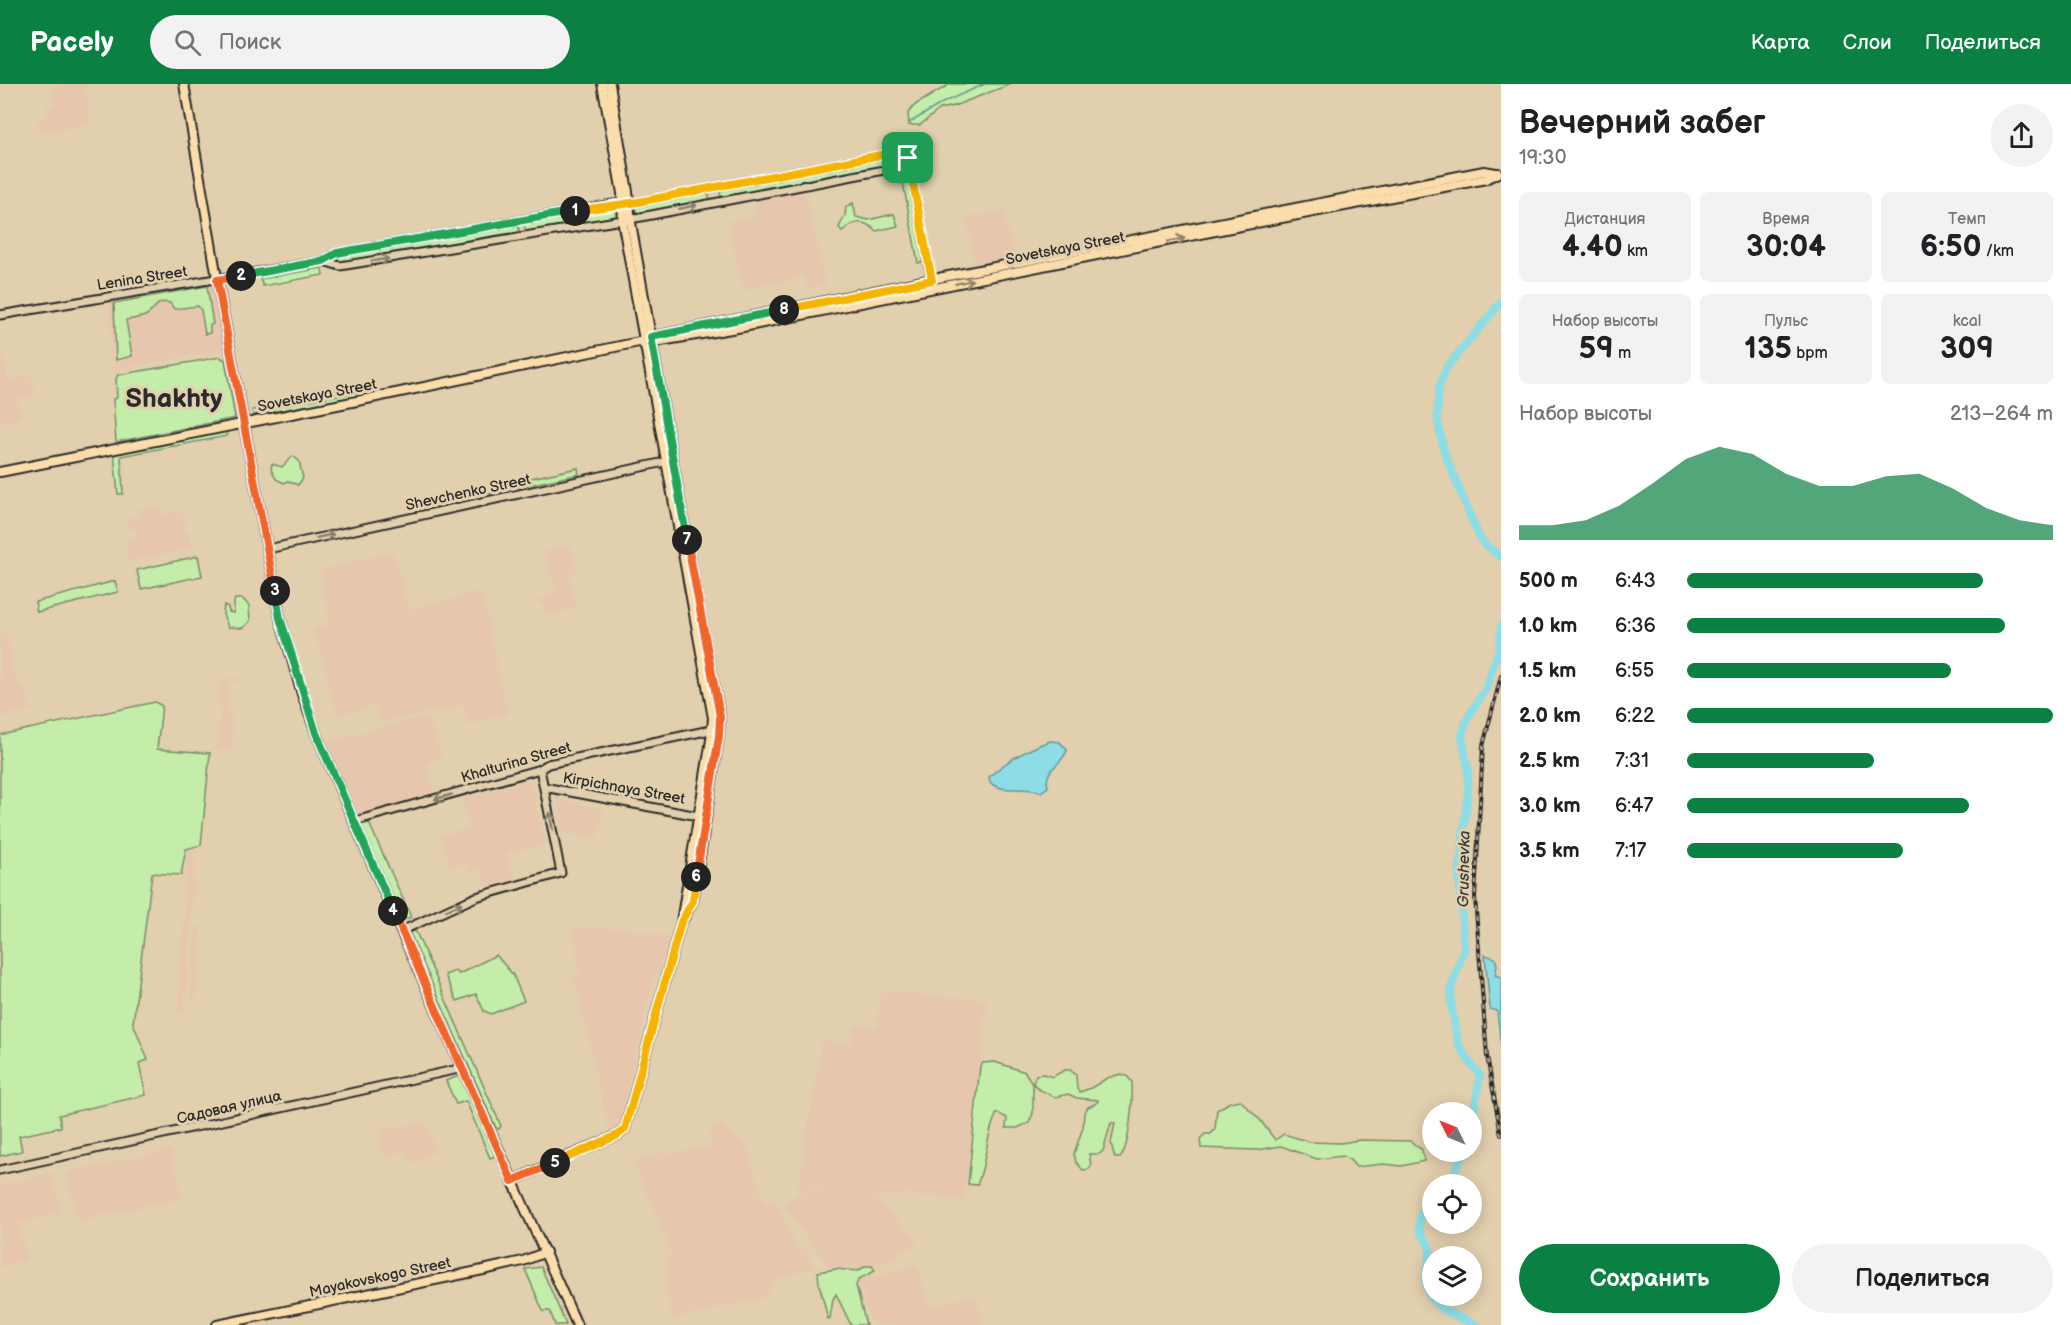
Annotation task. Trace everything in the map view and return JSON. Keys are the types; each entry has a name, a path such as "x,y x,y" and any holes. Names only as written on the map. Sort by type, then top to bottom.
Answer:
{"main road":[{"path":"184,84 217,280 280,618 302,694 316,733 401,931 577,1325"},
{"path":"602,84 625,203 646,341 720,716 693,901 681,922"},
{"path":"610,84 628,192 625,203"},
{"name":"Lenina Street","path":"0,315 323,261 337,253 625,203 901,151 908,158 910,165 627,219 340,266 323,261"},
{"path":"910,165 932,284"},
{"name":"Sovetskaya Street","path":"0,472 932,284 1486,179 1498,173"},
{"path":"512,1181 618,1135 625,1129 681,922 713,718 670,460"},
{"name":"Shevchenko Street","path":"267,549 670,460"},
{"name":"Khalturina Street","path":"355,821 540,769 548,764 712,730 720,726"},
{"path":"401,931 476,897 561,873 540,769"},
{"name":"Kirpichnaya Street","path":"544,788 698,816"},
{"name":"Садовая улица","path":"0,1170 463,1068"},
{"name":"Mayakovskogo Street","path":"217,1325 483,1270 523,1261 546,1252"}],"shaded area":[{"path":"58,84 85,84 90,125 40,134 37,119 48,117 46,106 53,106 51,90 58,88"},
{"path":"805,189 825,285 807,289 804,277 743,290 728,222 757,216 754,199"},
{"path":"1004,211 1013,258 975,265 966,217"},
{"path":"217,280 229,349 114,370 108,297"},
{"path":"0,356 3,356 8,380 31,375 36,395 17,399 22,418 0,423"},
{"path":"161,505 163,514 182,511 186,527 182,528 183,532 188,531 192,548 127,562 127,539 137,538 136,528 127,529 126,518 138,515 137,510"},
{"path":"571,546 577,572 569,579 577,608 546,615 544,605 540,605 539,598 552,596 551,592 558,591 551,577 545,551"},
{"path":"393,551 409,609 482,591 507,714 468,725 464,705 380,723 375,705 337,716 314,629 330,624 320,570"},
{"path":"6,632 14,672 19,685 25,687 31,709 0,717 0,634"},
{"path":"238,677 238,682 229,683 226,713 232,714 233,751 216,750 221,706 219,704 220,684 224,680"},
{"path":"429,716 442,758 426,762 435,796 367,816 358,814 327,741"},
{"path":"531,779 545,845 508,853 514,880 487,888 481,867 470,871 467,862 451,867 441,836 470,827 462,799"},
{"path":"557,800 604,809 597,838 562,832"},
{"path":"188,850 195,851 185,1012 178,1012"},
{"path":"195,926 201,927 196,1000 191,999"},
{"path":"572,927 618,928 669,936 658,976 654,978 621,1118 615,1129 609,1130 573,974 580,971"},
{"path":"881,991 987,1000 964,1200 902,1193 902,1196 874,1194 918,1243 885,1262 857,1270 840,1267 831,1270 783,1206 802,1191 846,1192 798,1189 822,1039 851,1045 855,1026 877,1027"},
{"path":"424,1123 436,1151 410,1164 407,1151 384,1156 378,1130"},
{"path":"721,1126 746,1144 764,1204 776,1201 798,1249 806,1249 813,1267 771,1281 773,1289 767,1291 768,1296 673,1319 663,1279 670,1277 665,1258 672,1255 634,1163 646,1156 664,1152 665,1154 711,1146 710,1129"},
{"path":"172,1150 182,1198 77,1221 67,1172"},
{"path":"52,1173 61,1213 18,1223 27,1260 0,1266 0,1185"},
{"path":"917,1265 929,1307 976,1295 983,1325 875,1325 874,1322 871,1323 859,1281"}],"green space":[{"path":"950,84 1011,84 954,106 940,109 920,125 909,125 908,113 915,105"},
{"path":"899,155 901,164 721,199 720,190"},
{"path":"909,176 925,261 918,263 902,177"},
{"path":"708,192 710,201 637,215 635,206"},
{"path":"853,203 856,217 868,220 894,214 898,226 876,231 872,227 859,223 850,225 842,232 839,227 845,216 846,207"},
{"path":"615,208 616,217 526,233 524,224"},
{"path":"518,225 520,234 340,263 338,255"},
{"path":"322,268 323,275 263,286 260,279"},
{"path":"207,286 213,324 210,325 210,333 205,334 201,310 198,306 174,309 170,303 161,303 145,316 126,320 132,356 116,360 114,303"},
{"path":"220,357 225,360 235,418 116,442 113,399 117,398 116,379 118,375"},
{"path":"359,392 360,396 253,415 252,410"},
{"path":"225,430 227,436 121,456 123,494 118,494 114,453"},
{"path":"293,456 299,461 303,478 298,485 276,479 271,469 272,464 282,467"},
{"path":"578,468 579,474 455,501 453,495"},
{"path":"198,556 202,576 141,589 137,570"},
{"path":"115,581 118,592 37,612 35,602"},
{"path":"235,599 243,599 249,606 250,621 243,628 228,627 223,614 224,605 228,607 229,612 234,613"},
{"path":"155,702 162,706 157,749 210,753 201,845 186,849 181,875 152,873 133,1023 148,1060 139,1063 146,1095 59,1115 61,1127 19,1136 22,1151 0,1156 0,735"},
{"path":"369,823 411,917 403,920 361,825"},
{"path":"416,932 501,1126 499,1129 496,1128 410,933"},
{"path":"496,955 513,975 524,1001 491,1014 484,1011 476,994 457,1001 445,975 455,971 459,974"},
{"path":"995,1062 1025,1072 1033,1085 1033,1113 1029,1123 1017,1128 1006,1128 1007,1118 997,1113 990,1131 977,1185 968,1184 980,1066 983,1063"},
{"path":"1065,1070 1070,1070 1076,1075 1077,1089 1080,1092 1107,1078 1121,1074 1127,1076 1132,1082 1128,1133 1120,1158 1115,1158 1111,1143 1115,1123 1111,1123 1103,1151 1099,1154 1089,1154 1091,1165 1089,1169 1083,1170 1076,1162 1074,1154 1083,1127 1084,1113 1098,1100 1077,1098 1068,1094 1055,1097 1038,1089 1033,1083 1036,1075 1044,1074 1052,1077"},
{"path":"461,1075 495,1156 490,1158 466,1101 456,1104 446,1081"},
{"path":"1240,1100 1261,1121 1275,1140 1284,1134 1310,1142 1410,1141 1422,1150 1422,1161 1402,1166 1383,1164 1356,1167 1343,1156 1317,1159 1281,1146 1257,1150 1201,1148 1200,1139 1205,1134 1211,1134 1215,1129 1217,1110 1230,1102"},
{"path":"866,1266 872,1266 875,1271 859,1279 856,1285 866,1325 851,1325 836,1294 828,1319 818,1272 836,1269 858,1271"},
{"path":"541,1267 566,1325 555,1325 550,1311 543,1311 525,1269"}],"water":[{"path":"1050,741 1060,742 1067,750 1048,775 1048,787 1041,792 1000,788 990,782 989,777 1010,761"},
{"path":"1485,955 1495,958 1497,965 1495,975 1501,977 1501,1045 1497,1011 1490,1009"}],"waterway":[{"path":"909,123 946,101 985,84"},
{"name":"Grushevka","path":"1501,302 1446,368 1439,388 1437,417 1444,452 1477,532 1484,544 1501,557"},
{"name":"Grushevka","path":"1476,1102 1480,1075 1458,1043 1451,1005 1451,988 1464,949 1459,873 1468,790 1468,769 1462,736 1467,719 1486,688 1500,645 1501,626"},
{"name":"Grushevka","path":"1452,1174 1460,1162"},
{"name":"Grushevka","path":"1422,1212 1419,1218 1420,1229 1430,1249 1426,1275 1430,1297 1451,1314 1477,1325"}],"railway":[{"path":"1501,676 1483,746 1475,897 1487,1056 1501,1135"}],"district":[{"name":"Shakhty","path":"174,398"}],"route":[{"path":"901,151 908,158 932,280 651,337 720,716 719,736 693,901 681,922 625,1129 618,1135 512,1181 401,931 316,733 302,694 280,618 217,280 323,261 337,253 613,204 638,202 901,151"}]}
